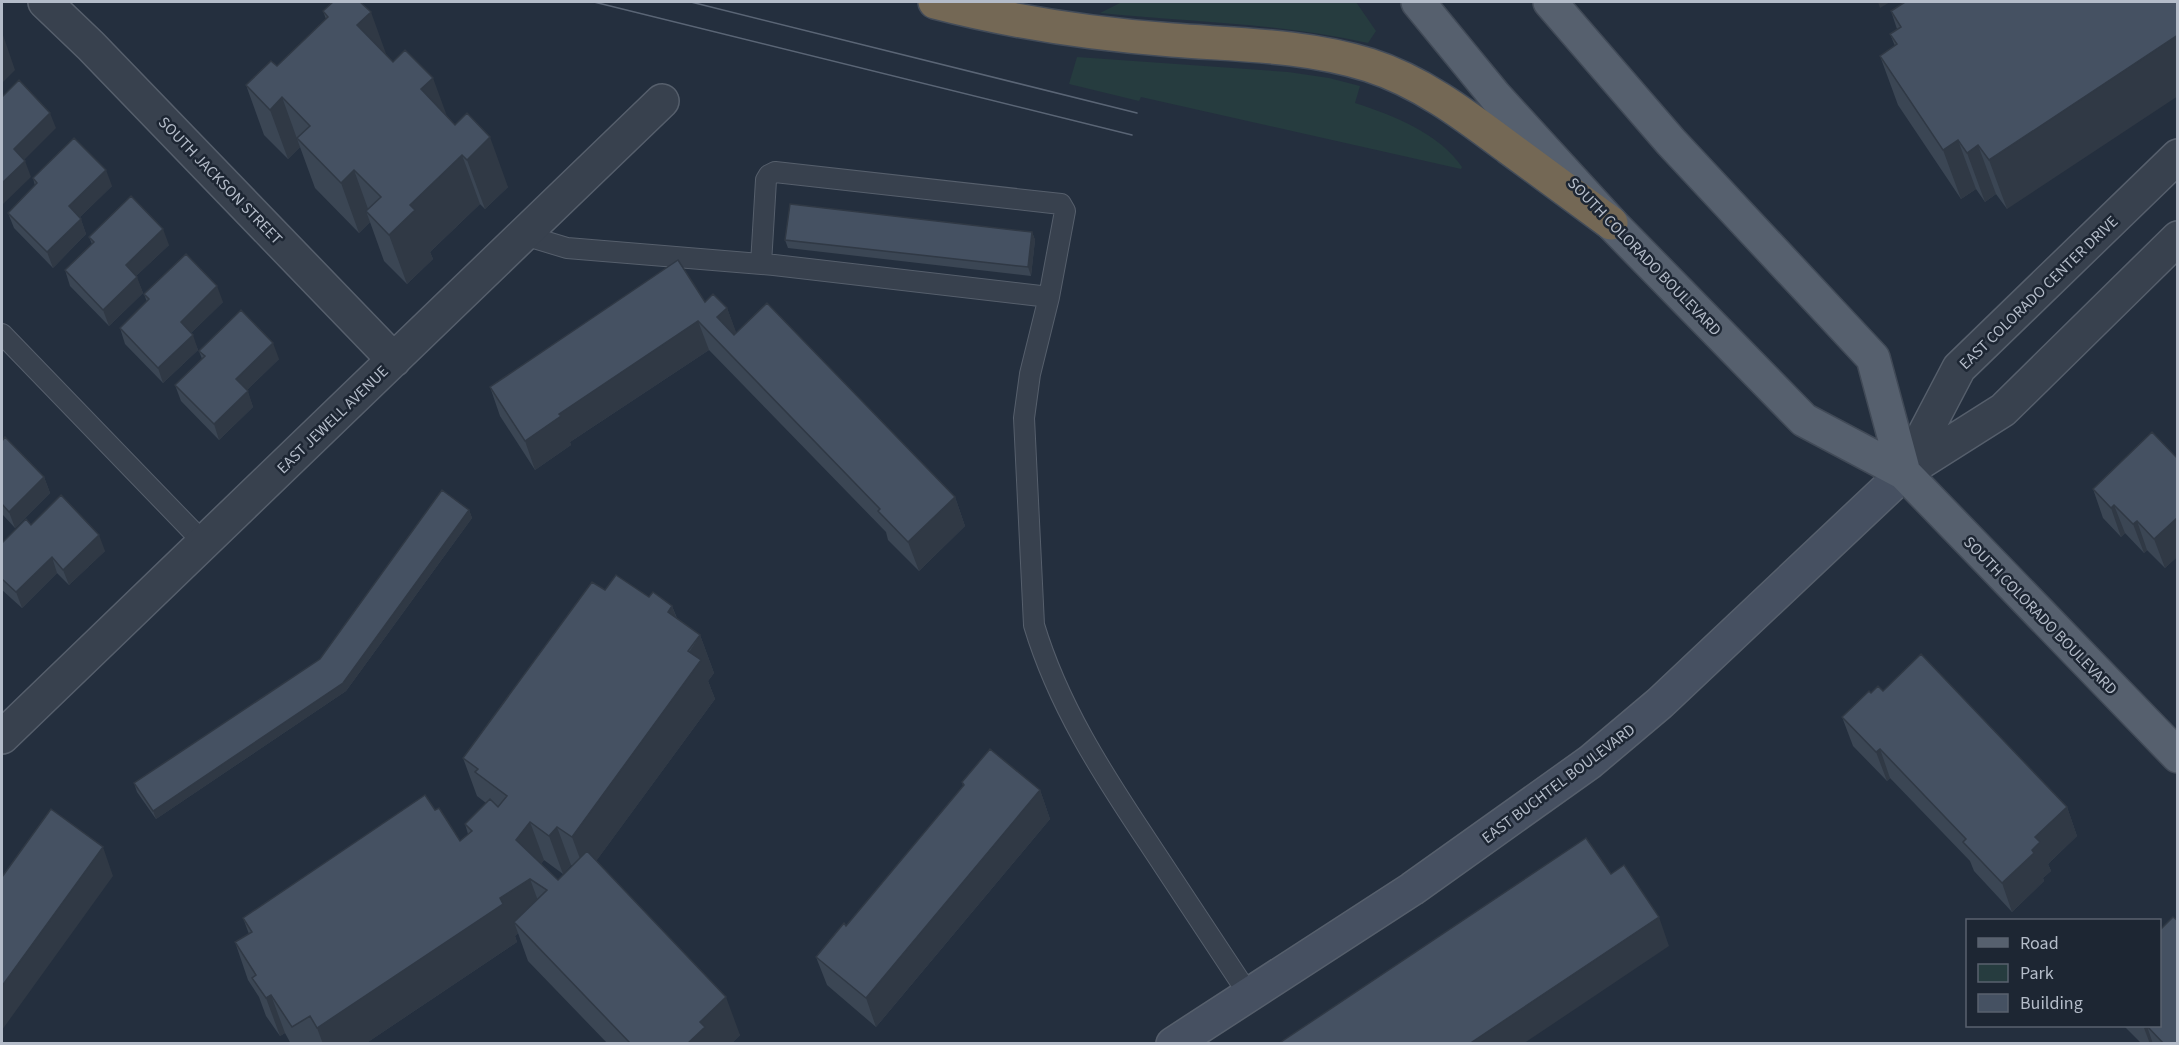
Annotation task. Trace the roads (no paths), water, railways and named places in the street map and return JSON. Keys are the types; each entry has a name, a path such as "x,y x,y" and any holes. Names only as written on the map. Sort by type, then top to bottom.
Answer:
{"highway":[{"path":"935,2 1046,25 1136,37 1299,51 1334,56 1370,65 1424,88 1453,107 1611,223"}],"main road":[{"name":"SOUTH COLORADO BOULEVARD","path":"1418,2 1495,96 1611,223 1804,420 1904,473 2178,756"},
{"name":"SOUTH COLORADO BOULEVARD","path":"1550,2 1671,142 1873,357 1904,473"},
{"name":"EAST BUCHTEL BOULEVARD","path":"1173,1044 1412,888 1590,762 1660,703 1904,473"}],"street":[{"name":"SOUTH JACKSON STREET","path":"45,2 100,54 394,360"},
{"name":"EAST JEWELL AVENUE","path":"5,726 204,543 662,101"},
{"name":"EAST COLORADO CENTER DRIVE","path":"1904,473 1959,368 2178,156"},
{"path":"1904,473 2003,410 2178,238"}],"lane":[{"path":"761,264 766,180 775,172 1061,204 1065,211 1049,297 1030,374 1024,418 1034,625 1064,704 1096,764 1249,995"},
{"path":"524,235 567,248 761,264 1049,297"},
{"path":"2,334 204,543"}],"tram line":[{"path":"594,2 1132,135"},
{"path":"691,2 1137,113"}]}
